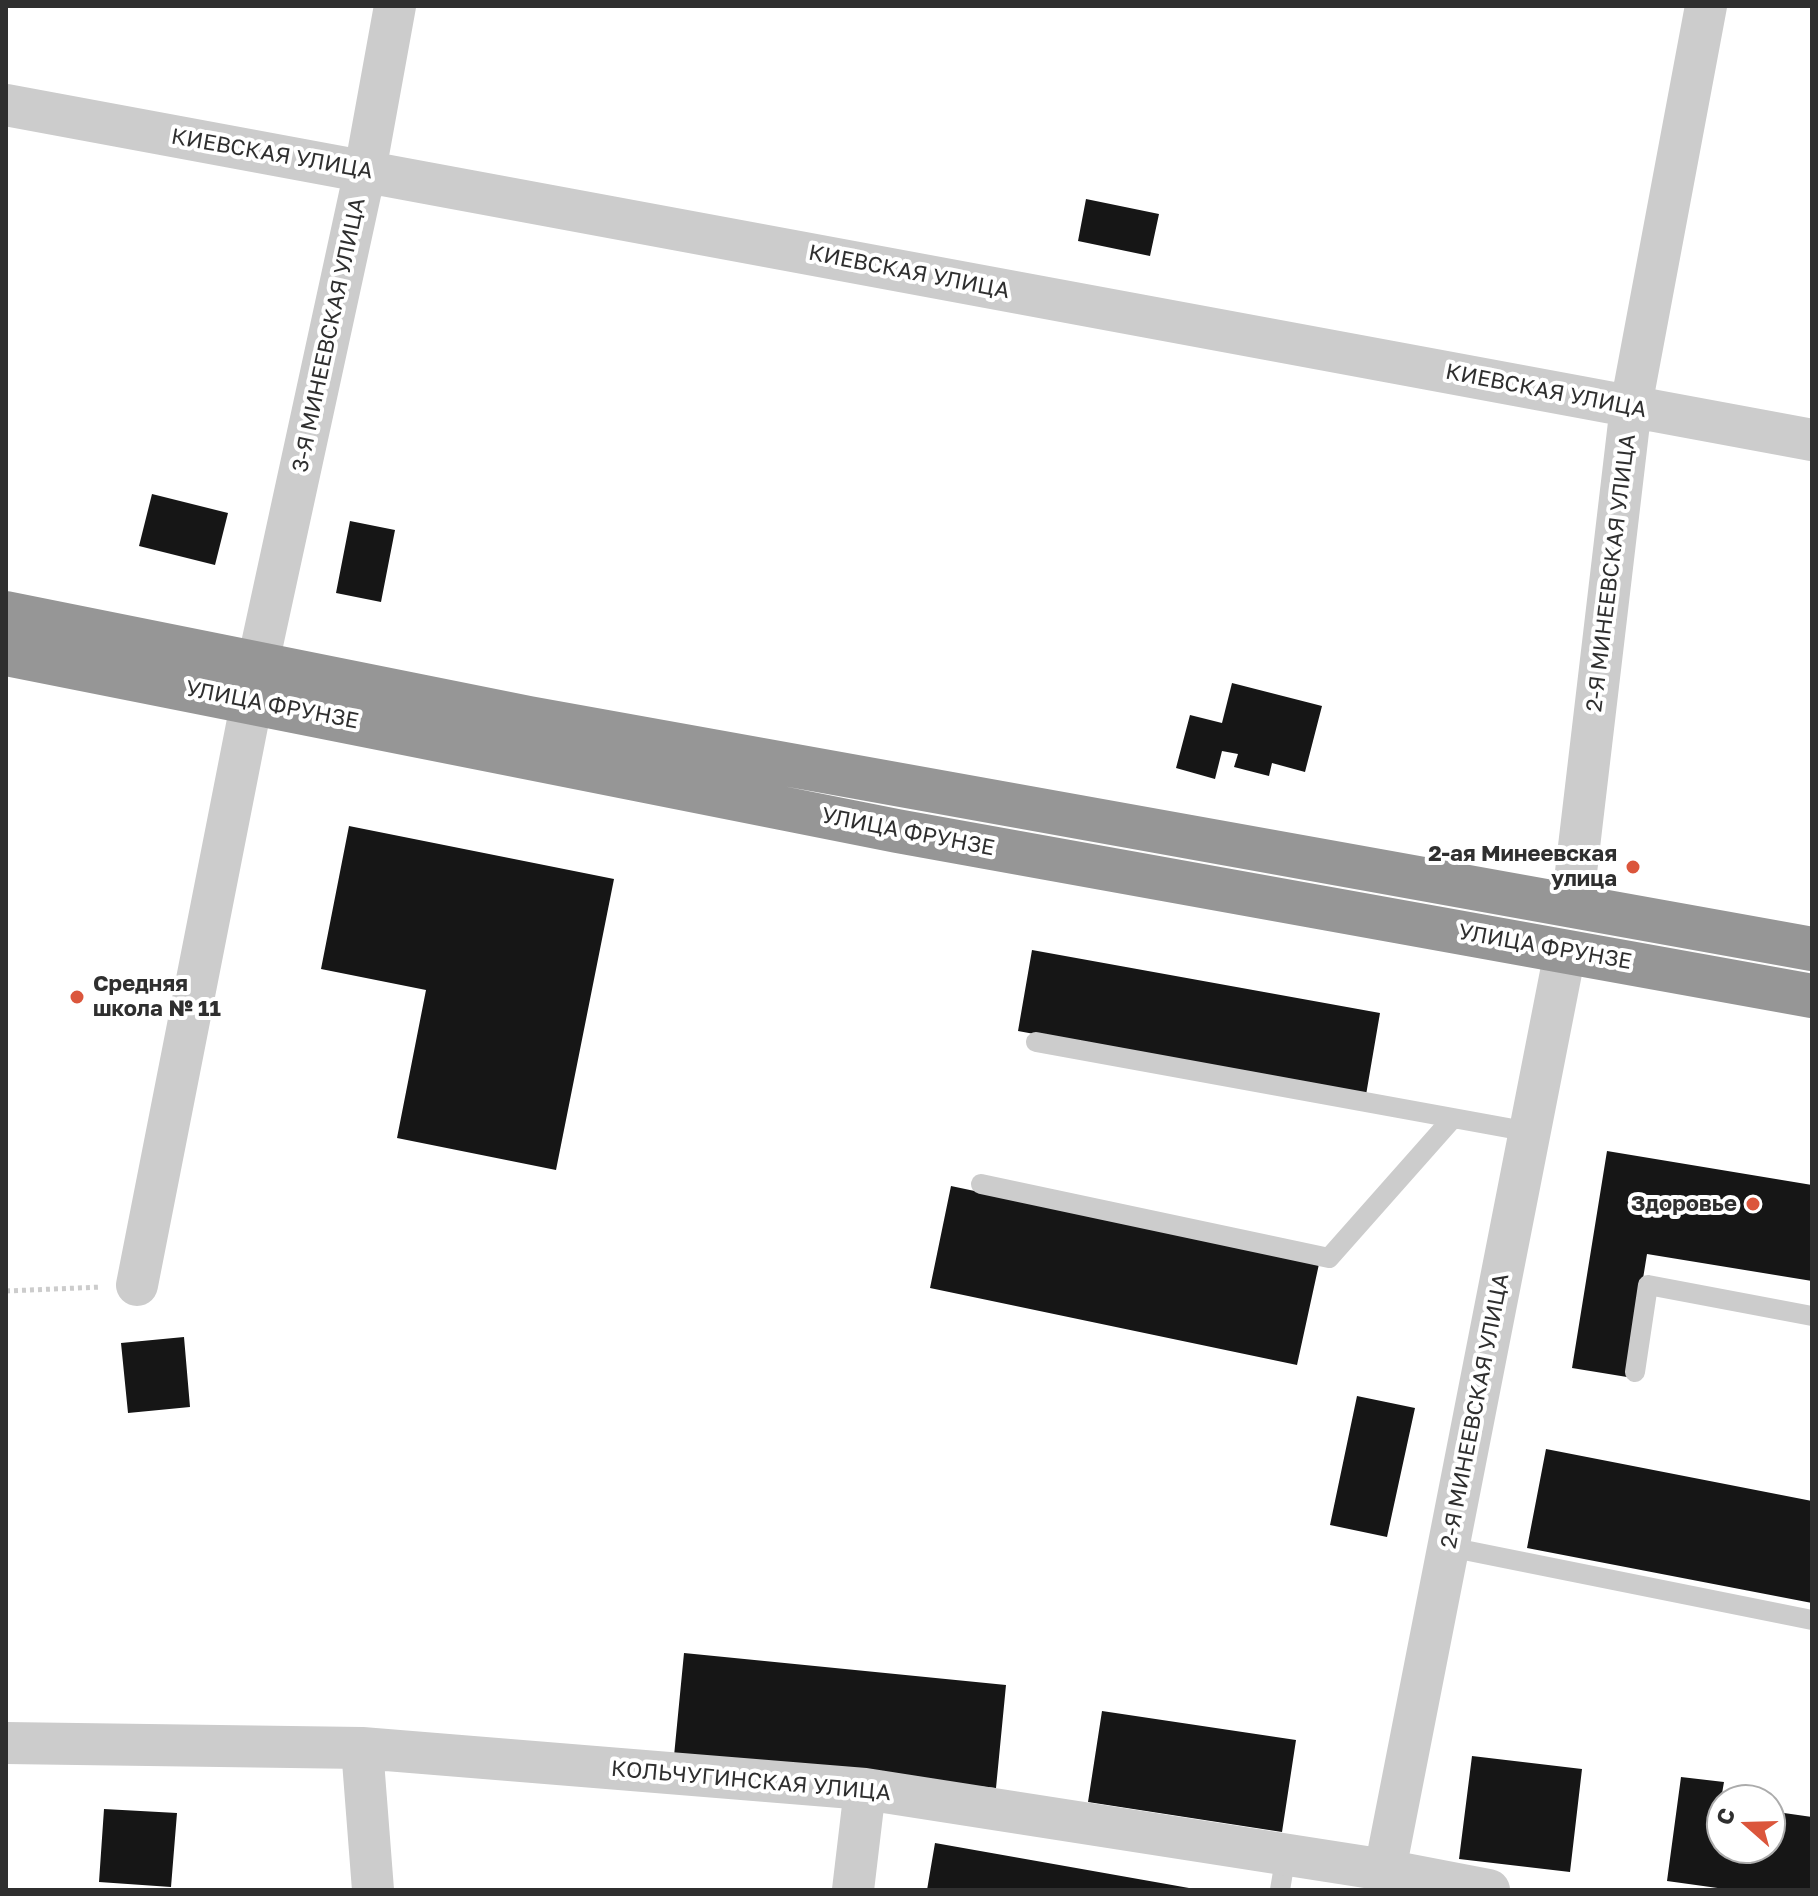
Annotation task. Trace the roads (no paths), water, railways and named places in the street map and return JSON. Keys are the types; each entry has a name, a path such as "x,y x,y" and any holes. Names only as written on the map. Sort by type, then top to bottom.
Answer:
{"highway":[{"name":"УЛИЦА ФРУНЗЕ","path":"6,613 255,682 897,831 1812,996"},
{"name":"УЛИЦА ФРУНЗЕ","path":"6,654 255,682 529,718 1812,949"},
{"path":"1565,952 1572,906"}],"street":[{"name":"3-Я МИНЕЕВСКАЯ УЛИЦА","path":"137,1285 255,682 365,171 395,6"},
{"name":"2-Я МИНЕЕВСКАЯ УЛИЦА","path":"1572,906 1631,406 1706,6"},
{"name":"КИЕВСКАЯ УЛИЦА","path":"6,105 1812,440"},
{"name":"2-Я МИНЕЕВСКАЯ УЛИЦА","path":"1385,1870 1565,952"},
{"name":"КОЛЬЧУГИНСКАЯ УЛИЦА","path":"6,1743 362,1748 865,1789 1283,1872 1385,1870 1489,1890"},
{"path":"362,1748 373,1890"},
{"path":"853,1890 865,1789"}],"lane":[{"path":"1036,1042 1530,1132"},
{"path":"981,1184 1329,1258 1453,1118"},
{"path":"1635,1372 1648,1285 1812,1316"},
{"path":"1449,1547 1812,1620"}],"place":[{"name":"2-ая Минеевская улица","path":"1633,867"},
{"name":"Средняя школа № 11","path":"77,997"},
{"name":"Здоровье","path":"1753,1204"}]}
